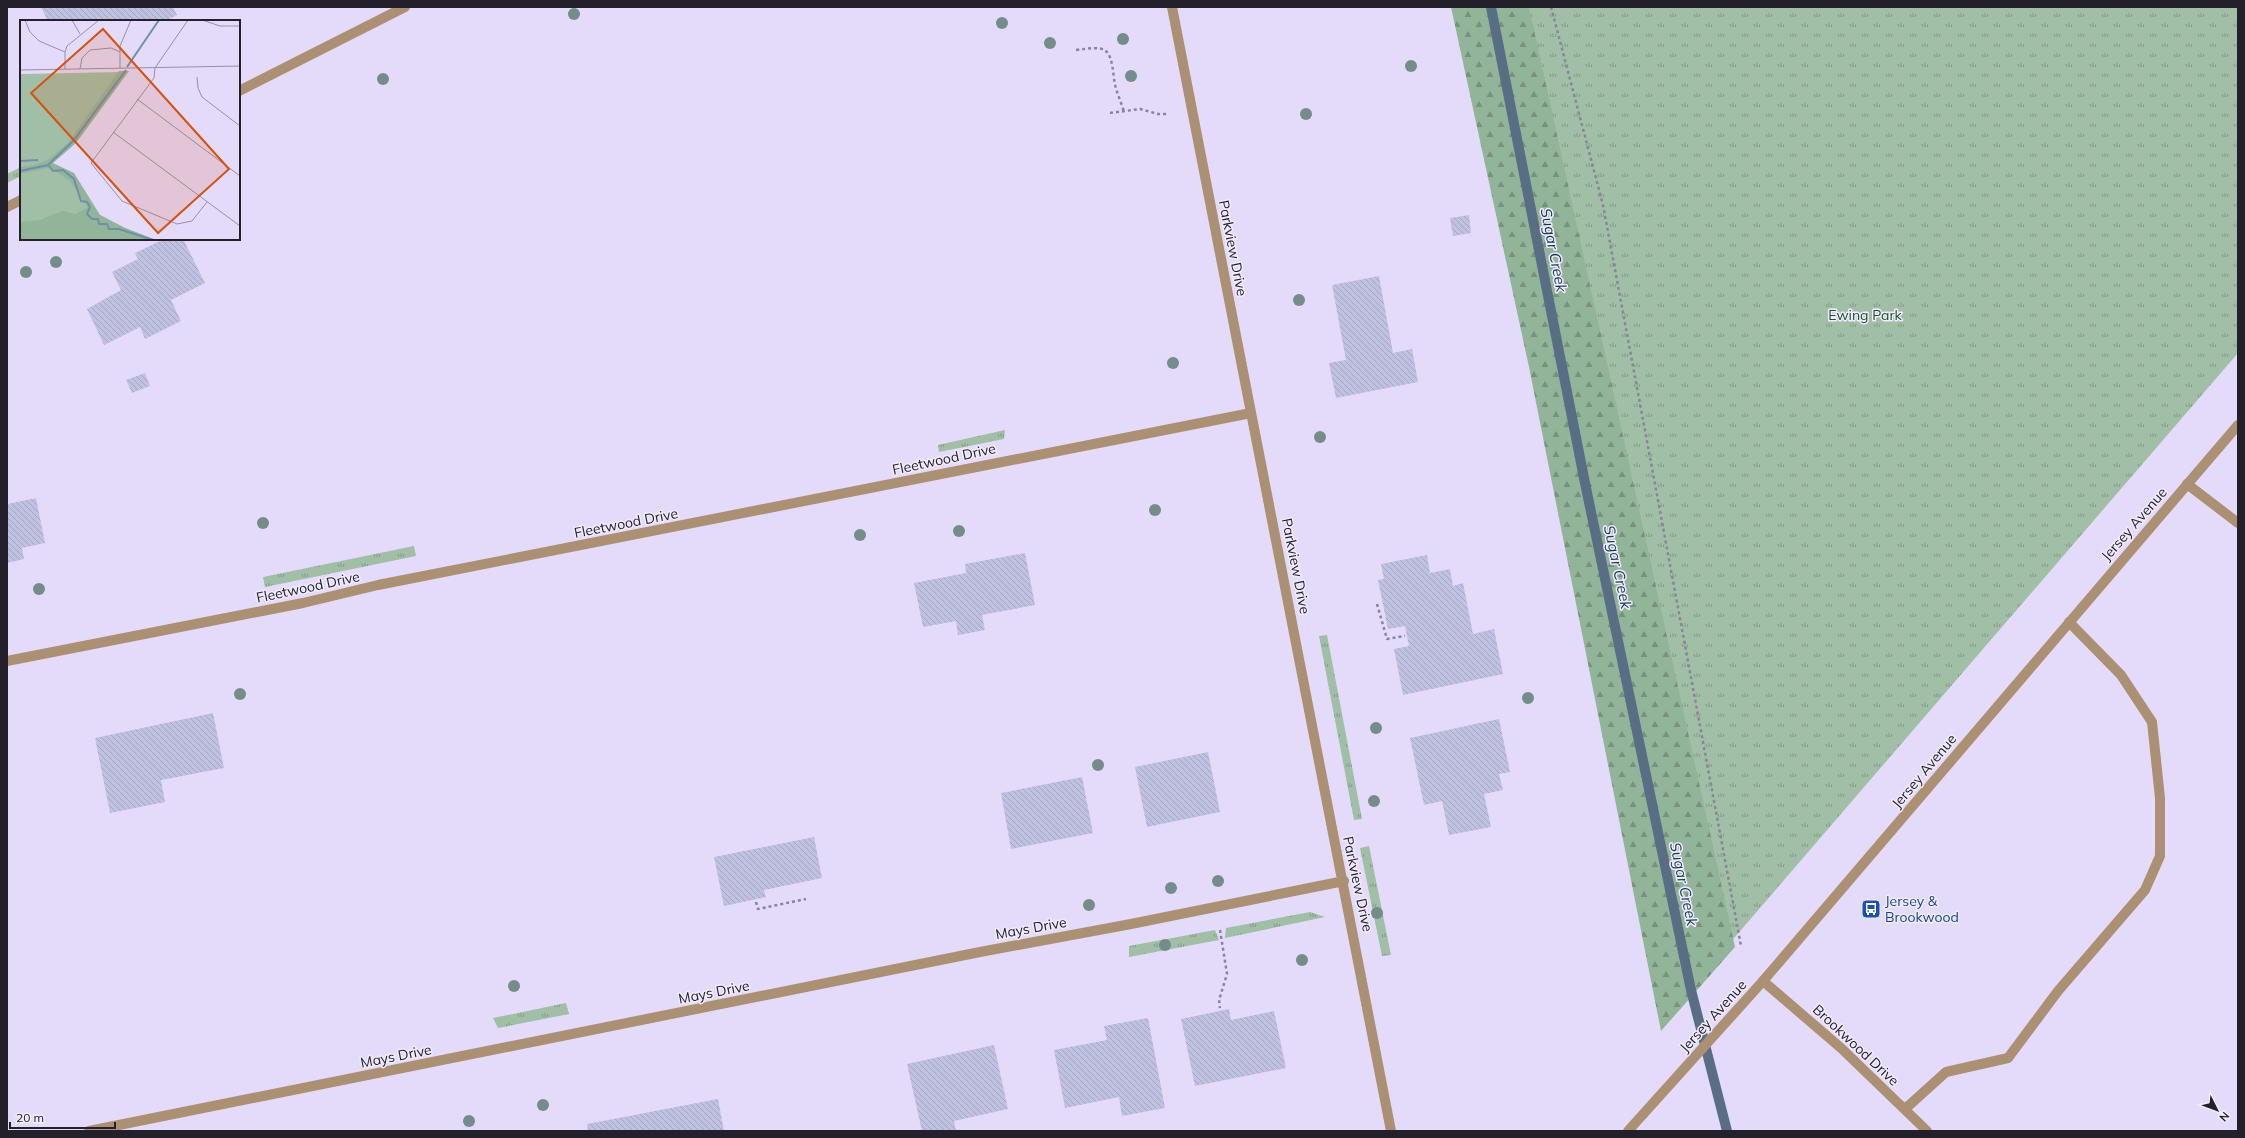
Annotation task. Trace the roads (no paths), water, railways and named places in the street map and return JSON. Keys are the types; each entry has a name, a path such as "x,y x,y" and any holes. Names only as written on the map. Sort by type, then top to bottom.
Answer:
{"street":[{"path":"240,90 405,7"},
{"name":"Parkview Drive","path":"1172,7 1344,882 1391,1131"},
{"path":"7,207 20,200"},
{"name":"Fleetwood Drive","path":"7,661 295,605 378,585 1251,413"},
{"name":"Jersey Avenue","path":"1628,1131 1763,981 2238,425"},
{"path":"2187,484 2238,523"},
{"path":"1905,1109 1946,1072 2008,1058 2058,991 2144,890 2160,856 2160,798 2152,722 2121,675 2069,622"},
{"name":"Mays Drive","path":"89,1131 980,952 1344,882"},
{"name":"Brookwood Drive","path":"1763,981 1841,1048 1927,1131"}],"waterway":[{"name":"Sugar Creek","path":"1491,7 1585,483 1691,990 1727,1131"}],"place":[{"name":"Jersey & Brookwood","path":"1871,909"}],"park label":[{"name":"Ewing Park","path":"1865,315"}]}
